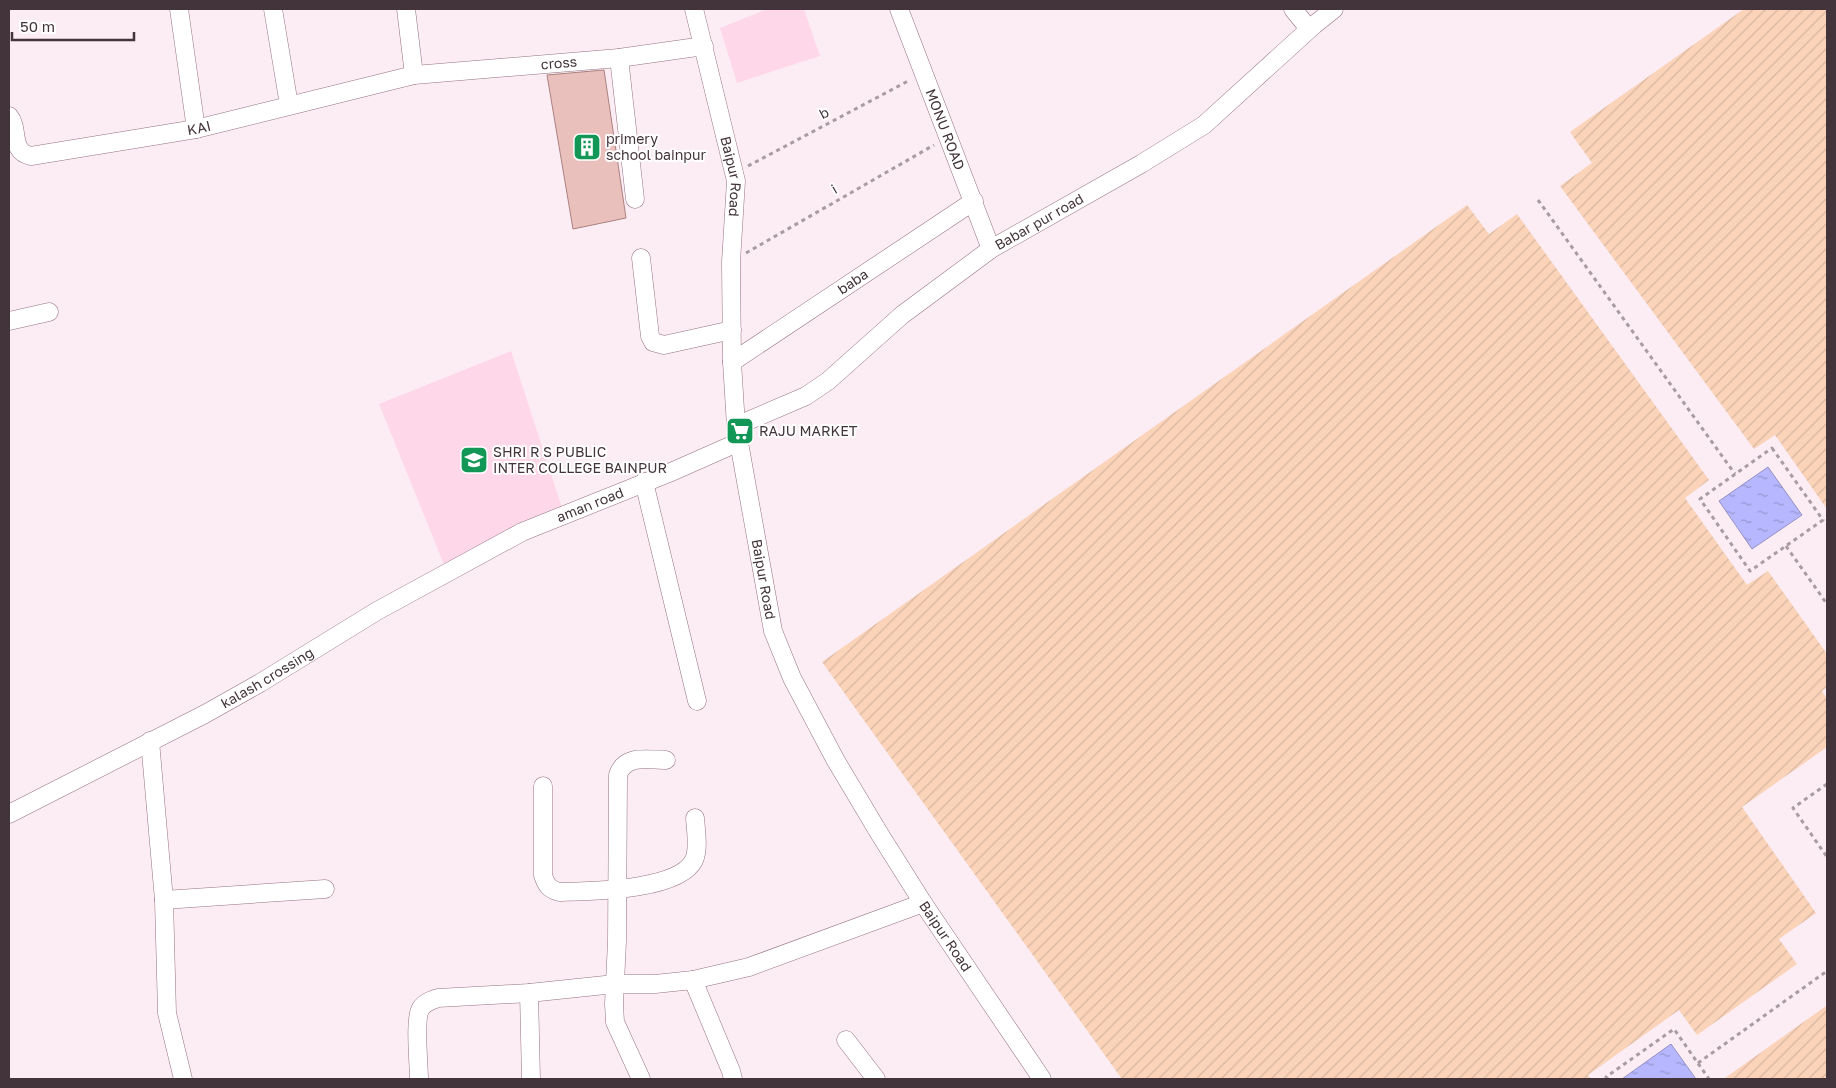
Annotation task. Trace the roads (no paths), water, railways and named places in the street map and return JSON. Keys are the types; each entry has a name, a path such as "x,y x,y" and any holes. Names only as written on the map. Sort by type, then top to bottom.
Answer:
{"street":[{"path":"179,9 196,129"},
{"path":"273,9 289,105"},
{"path":"406,9 414,75"},
{"name":"Baipur Road","path":"694,9 736,181 731,262 732,362 737,434 774,631 792,678 836,761 923,903 1042,1079"},
{"name":"MONU ROAD","path":"899,9 991,249"},
{"path":"1293,9 1309,29"},
{"name":"Babar pur road","path":"737,434 806,396 828,381 902,315 991,249 1141,164 1204,125 1309,29 1334,9"},
{"name":"cross","path":"414,75 619,58 704,46"},
{"path":"619,58 635,199"},
{"name":"KAI","path":"9,116 13,122 18,149 24,154 31,156 196,129 414,75"},
{"name":"baba","path":"732,362 974,201"},
{"path":"641,258 650,336 653,342 664,345 732,330"},
{"path":"9,321 49,312"},
{"name":"aman road","path":"522,532 644,482 669,474 737,434"},
{"path":"644,482 697,701"},
{"name":"kalash crossing","path":"9,814 205,714 260,683 377,611 522,532"},
{"path":"150,741 164,900 167,1013 183,1079"},
{"path":"641,1079 615,1022 618,775 620,767 626,762 634,760 666,760"},
{"path":"543,786 543,875 550,889 559,892 617,890 671,879 687,870 694,859 695,818"},
{"path":"164,900 325,889"},
{"path":"419,1079 418,1019 421,1008 438,998 529,993 615,984 654,984 693,980 749,967 923,903"},
{"path":"693,980 731,1070 733,1079"},
{"path":"529,993 531,1079"},
{"path":"846,1040 876,1079"}],"water":[{"path":"1768,467 1802,515 1752,549 1719,501"},
{"path":"1671,1044 1696,1079 1622,1079"}],"place":[{"name":"primery school bainpur","path":"587,147"},
{"name":"RAJU MARKET","path":"740,431"},
{"name":"SHRI R S PUBLIC INTER COLLEGE BAINPUR","path":"474,460"}]}
